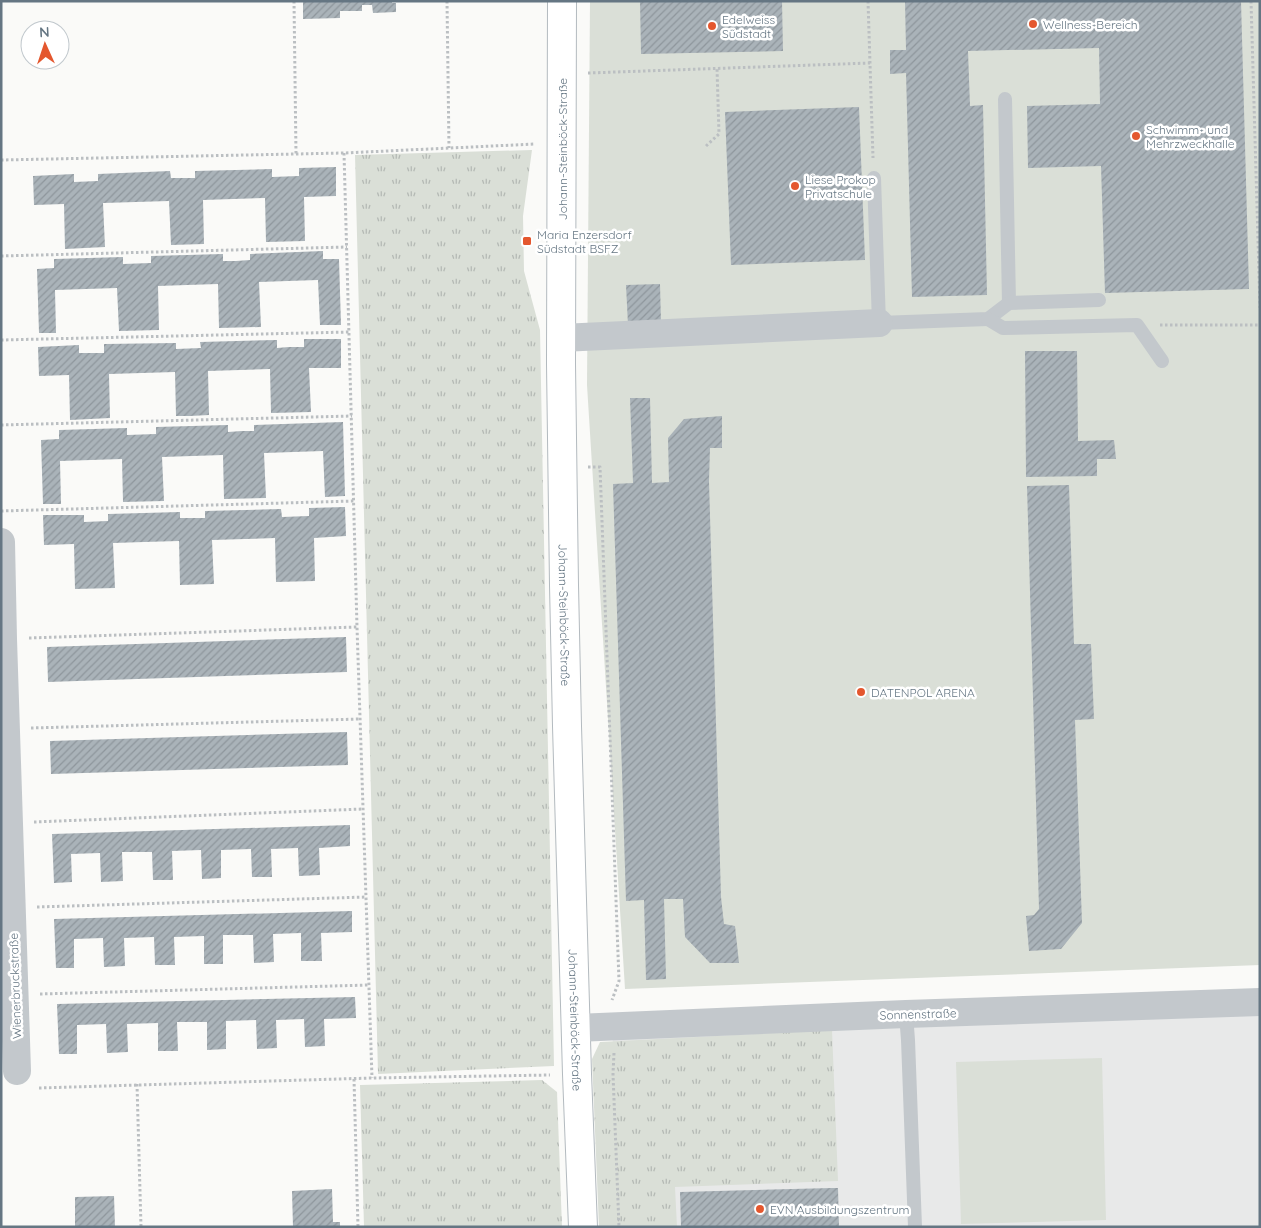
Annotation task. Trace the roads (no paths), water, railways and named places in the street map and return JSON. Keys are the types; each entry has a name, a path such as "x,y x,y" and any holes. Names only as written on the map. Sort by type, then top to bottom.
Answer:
{"street":[{"name":"Johann-Steinböck-Straße","path":"562,1 562,468 567,726 583,1227"},
{"path":"561,338 879,323"},
{"name":"Wienerbruckstraße","path":"1,542 15,995 28,1080"},
{"name":"Sonnenstraße","path":"576,1028 1260,1002"}],"lane":[{"path":"1005,99 1009,303"},
{"path":"874,178 879,323 988,318 1009,303 1099,300"},
{"path":"988,318 1003,328 1137,325 1162,361"},
{"path":"906,1014 915,1227"}],"place":[{"name":"Wellness-Bereich","path":"1033,24"},
{"name":"Edelweiss Südstadt","path":"712,26"},
{"name":"Schwimm- und Mehrzweckhalle","path":"1136,136"},
{"name":"Liese Prokop Privatschule","path":"795,186"},
{"name":"Maria Enzersdorf Südstadt BSFZ","path":"527,241"},
{"name":"DATENPOL ARENA","path":"861,692"},
{"name":"EVN Ausbildungszentrum","path":"760,1209"}]}
